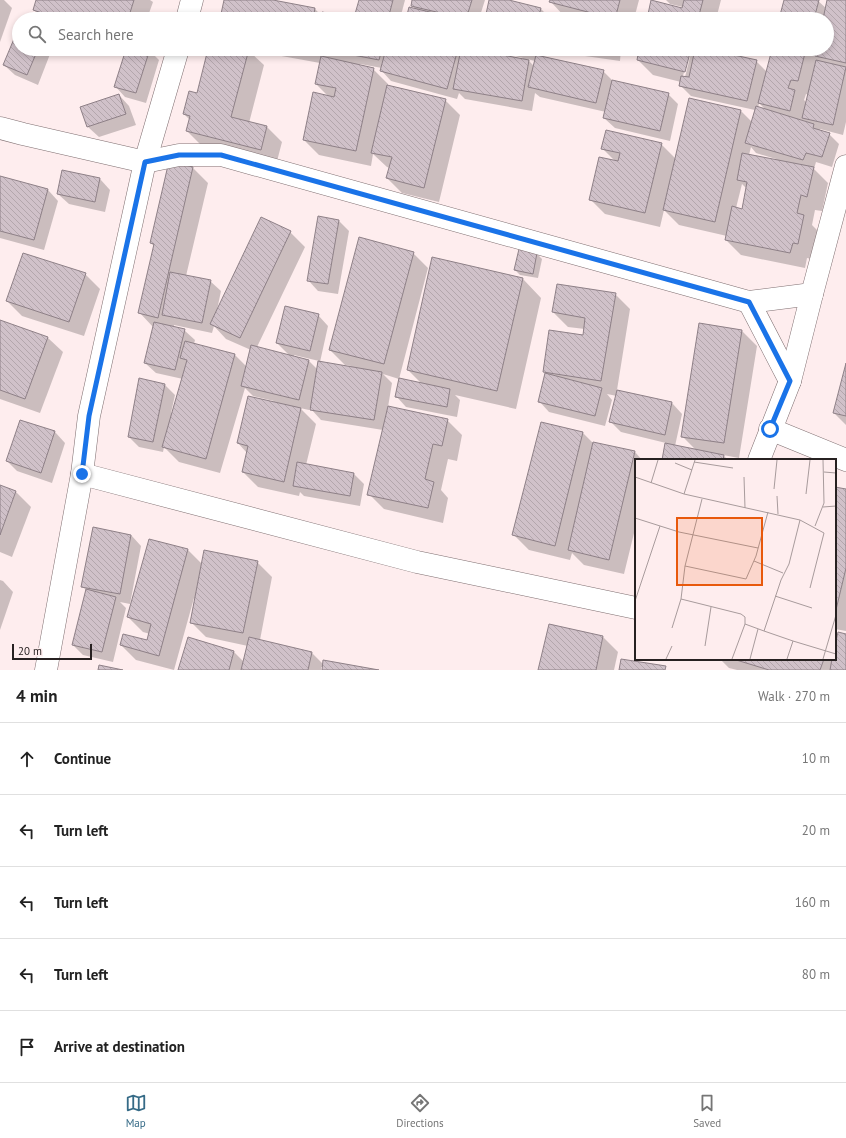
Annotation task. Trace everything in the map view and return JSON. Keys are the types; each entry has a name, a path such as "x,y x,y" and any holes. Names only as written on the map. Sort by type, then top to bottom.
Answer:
{"street":[{"path":"189,12 192,0"},
{"path":"46,670 82,474 89,416 145,162 176,56"},
{"path":"0,128 145,162 179,155 221,155 749,302 812,294"},
{"path":"759,459 790,381 846,166"},
{"path":"749,302 790,381"},
{"path":"770,429 846,460"},
{"path":"82,474 417,562 635,608"}],"building":[{"path":"36,0 134,0 130,12 39,12 33,10"},
{"path":"224,0 273,0 315,8 314,12 221,12"},
{"path":"359,0 393,0 390,12 356,12"},
{"path":"412,0 472,0 468,12 436,12 411,6"},
{"path":"489,0 509,0 541,8 540,12 486,12"},
{"path":"550,0 620,0 617,12 588,12 549,2"},
{"path":"651,0 682,8 684,0 703,0 700,12 648,12"},
{"path":"784,0 819,0 816,12 781,12"},
{"path":"827,0 846,0 846,63 815,56 834,56 834,12 824,12"},
{"path":"409,7 430,12 408,12"},
{"path":"12,44 12,56 35,56 27,75 3,65"},
{"path":"124,56 148,56 136,93 114,87"},
{"path":"206,56 247,56 231,117 267,126 261,150 186,131 190,116 183,114 189,91 197,93"},
{"path":"321,56 374,68 356,151 303,140 313,92 334,97 336,88 315,84"},
{"path":"358,56 380,56 379,60"},
{"path":"384,56 456,56 447,89 380,71"},
{"path":"460,56 508,56 529,60 522,101 453,89"},
{"path":"536,56 604,70 596,103 528,87"},
{"path":"638,56 689,56 685,72 637,60"},
{"path":"694,56 738,56 757,60 747,101 679,86 681,76 689,77"},
{"path":"770,56 804,56 798,81 791,80 788,88 795,90 790,111 758,103"},
{"path":"816,60 846,67 833,125 802,118"},
{"path":"612,80 669,93 660,131 603,118"},
{"path":"387,85 446,99 424,188 386,178 392,157 371,153"},
{"path":"119,94 126,114 87,127 80,107"},
{"path":"689,98 741,110 715,222 663,210"},
{"path":"756,106 814,124 813,128 830,133 822,157 806,153 803,160 745,143"},
{"path":"606,130 662,143 645,213 589,200 599,157 618,161 620,153 601,149"},
{"path":"742,153 814,167 807,197 801,195 797,213 804,215 798,244 793,243 790,253 725,240 732,206 742,209 747,182 737,180"},
{"path":"169,161 193,167 158,318 138,313 154,244 150,243"},
{"path":"62,170 100,178 95,202 57,194"},
{"path":"0,176 48,189 34,240 0,231"},
{"path":"318,216 339,220 328,284 307,281"},
{"path":"261,217 291,231 240,338 210,324"},
{"path":"359,237 414,252 384,364 329,350"},
{"path":"519,249 537,253 533,274 514,270"},
{"path":"23,253 86,273 69,322 6,301"},
{"path":"432,257 523,278 497,391 407,370"},
{"path":"170,272 211,280 202,323 162,315"},
{"path":"557,284 616,293 601,381 543,372 549,330 583,335 585,318 552,312"},
{"path":"285,306 319,314 310,351 276,343"},
{"path":"0,320 48,337 25,399 0,390"},
{"path":"154,322 185,329 175,370 144,363"},
{"path":"699,323 742,330 724,443 681,437"},
{"path":"185,341 235,354 206,459 162,447 187,360 180,358"},
{"path":"251,345 309,360 299,400 241,386"},
{"path":"318,361 382,372 374,420 310,410"},
{"path":"846,363 846,416 833,413"},
{"path":"545,373 602,388 595,416 538,402"},
{"path":"139,378 165,384 153,442 128,437"},
{"path":"399,378 450,389 447,407 395,397"},
{"path":"617,390 672,402 665,435 609,422"},
{"path":"248,396 301,408 284,482 242,472 248,446 237,443"},
{"path":"388,406 448,419 442,446 433,444 425,479 434,482 428,508 367,495"},
{"path":"20,420 55,431 41,473 6,461"},
{"path":"541,422 583,432 555,546 512,535"},
{"path":"593,442 635,451 609,560 568,550"},
{"path":"665,443 724,455 723,459 662,459"},
{"path":"297,462 354,473 350,496 293,486"},
{"path":"0,485 16,491 0,535"},
{"path":"836,487 846,489 846,568 836,610"},
{"path":"93,527 131,535 120,594 81,587"},
{"path":"149,539 188,549 159,656 120,645 123,634 147,640 151,624 127,617"},
{"path":"204,550 258,561 243,633 190,623"},
{"path":"86,589 116,597 102,652 72,645"},
{"path":"549,624 603,636 596,670 538,670"},
{"path":"838,632 846,634 846,670 830,670 832,660 836,660 836,641"},
{"path":"188,637 234,651 229,670 178,670"},
{"path":"249,637 312,652 308,670 241,670"},
{"path":"621,659 666,666 665,670 619,670"},
{"path":"323,660 379,670 322,670"},
{"path":"736,660 824,660 820,670 769,670"},
{"path":"99,665 123,670 98,670"}],"route":[{"path":"82,474 89,416 145,162 179,155 221,155 749,302 790,381 770,429"}]}
